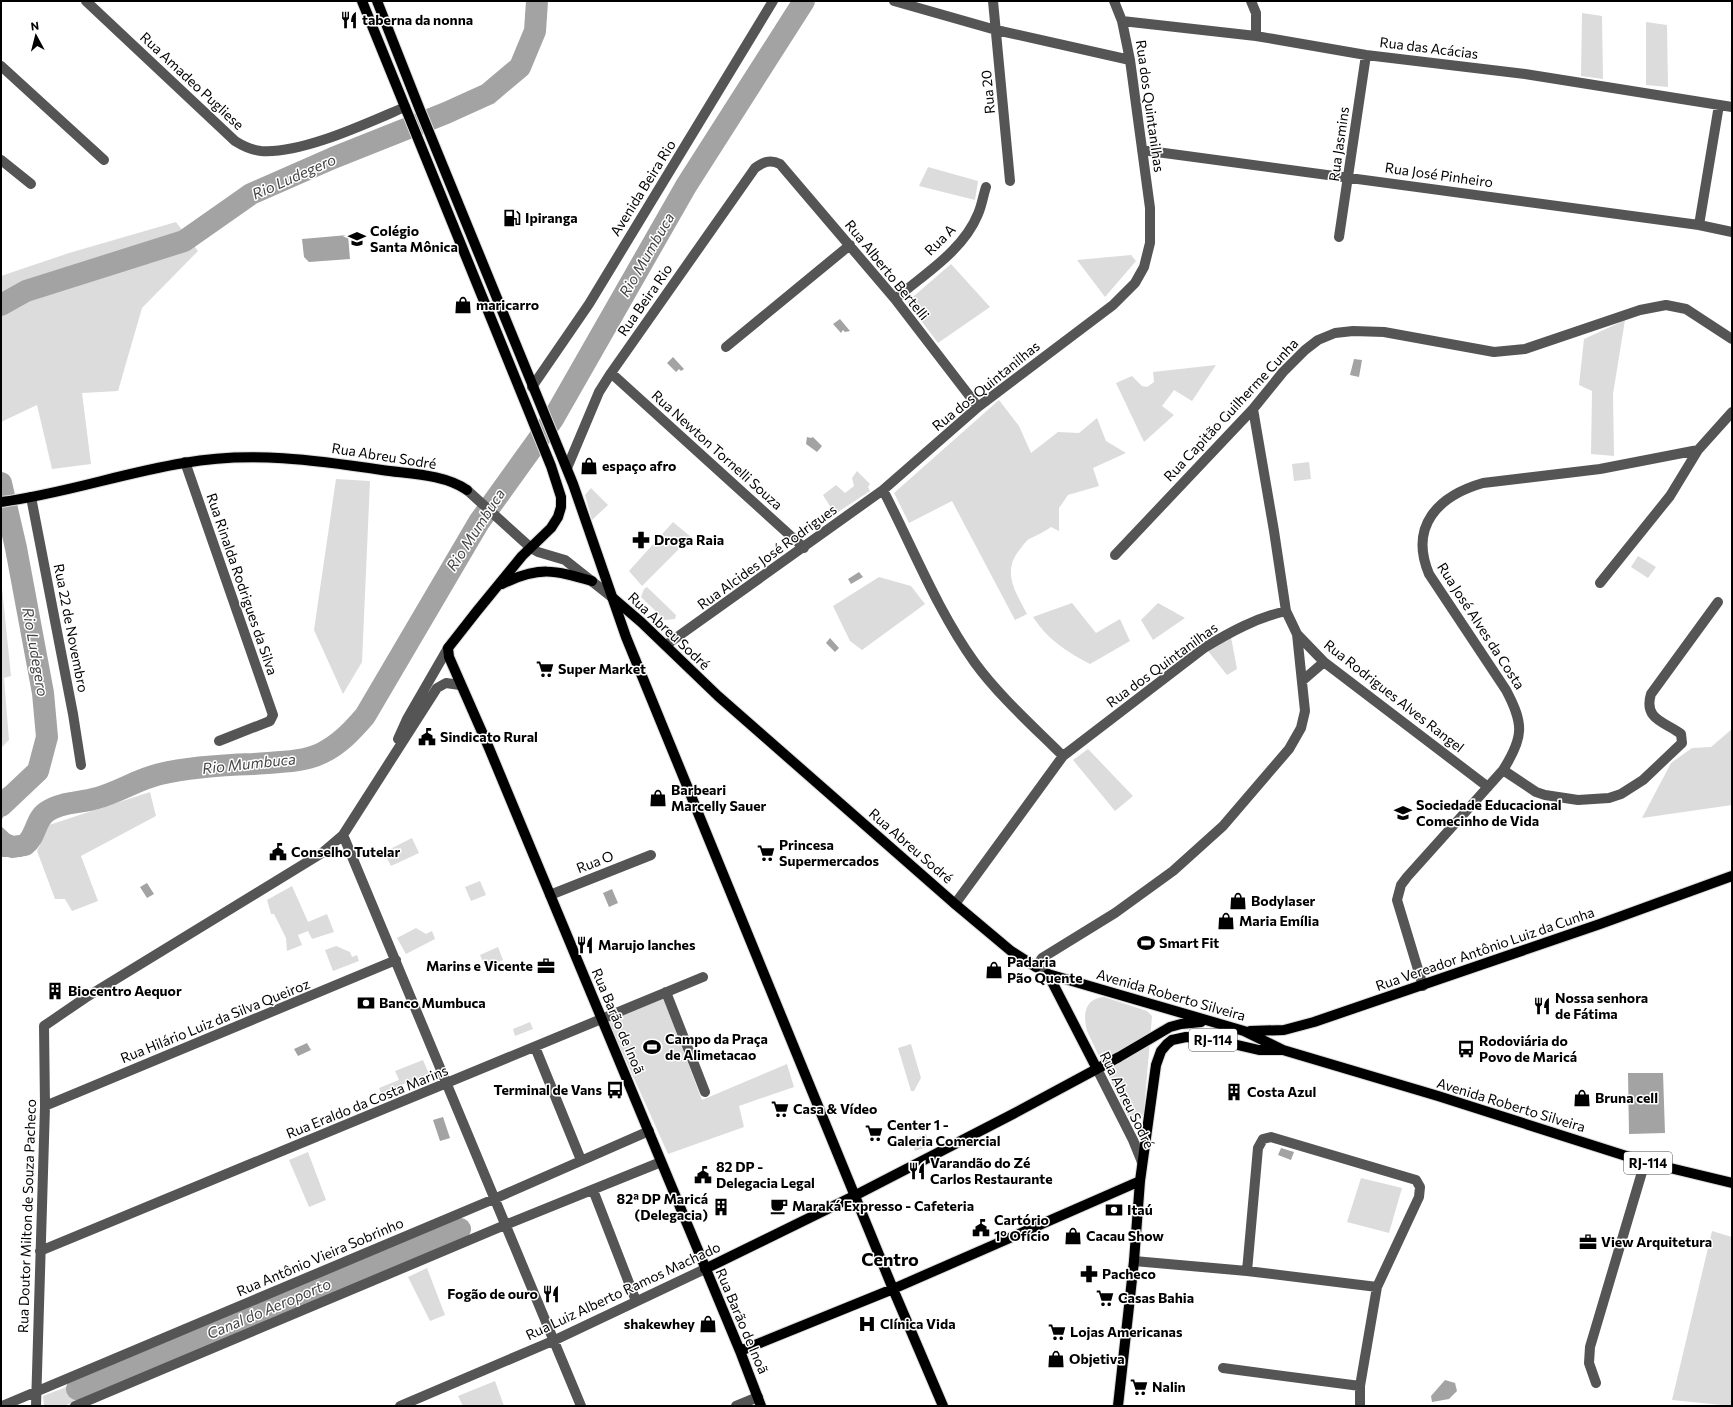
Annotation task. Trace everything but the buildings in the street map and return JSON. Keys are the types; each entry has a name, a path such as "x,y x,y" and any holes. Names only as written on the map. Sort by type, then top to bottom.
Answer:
{"main road":[{"path":"362,1 469,262 560,492 561,509 556,521 499,585 448,648"},
{"path":"377,1 532,387 567,468 626,637 856,1195 893,1289 943,1406"},
{"name":"Rua Abreu Sodré","path":"1,502 31,498 132,473 185,462 225,458 298,459 443,480 467,490"},
{"path":"499,585 524,575 548,570 592,581"},
{"name":"Rua Abreu Sodré","path":"613,598 666,645 718,696 955,904 1011,951 1036,967"},
{"name":"Rua Barão de Inoã","path":"448,648 448,657 489,748 740,1351 759,1401"},
{"name":"Rua Vereador Antônio Luiz da Cunha","path":"1244,1031 1277,1031 1292,1029 1423,986 1732,876"},
{"name":"Rua Abreu Sodré","path":"1048,974 1097,1069"},
{"name":"Avenida Roberto Silveira","path":"1048,974 1208,1022 1244,1031 1283,1050 1438,1096 1644,1162 1732,1183"},
{"name":"Rua Luiz Alberto Ramos Machado","path":"705,1269 761,1240 856,1195 1097,1069 1170,1027 1181,1024 1208,1022"},
{"name":"Avenida Roberto Silveira","path":"1142,1162 1156,1065 1161,1051 1172,1040 1186,1037 1207,1038 1259,1050 1283,1050"},
{"name":"RJ-114","path":"1140,1181 1142,1162"},
{"path":"740,1351 893,1289 1140,1181 1134,1261 1118,1406"}],"street":[{"name":"Rua Amadeo Pugliese","path":"86,1 235,141 246,148 261,151 298,146 329,138 407,111"},
{"name":"Avenida Beira Rio","path":"532,387 589,304 773,1"},
{"path":"894,1 996,30 1130,60"},
{"name":"Rua 20","path":"993,1 1010,180"},
{"name":"Rua dos Quintanilhas","path":"883,490 978,407 1113,305 1135,283 1144,267 1150,243 1150,208 1130,60 1122,21 1114,1"},
{"path":"1251,1 1256,13 1256,36"},
{"name":"Rua das Acácias","path":"1122,21 1256,36 1366,55 1525,74 1732,107"},
{"name":"Rua Jasmins","path":"1339,237 1366,55"},
{"path":"1,66 104,160"},
{"path":"1699,225 1719,106"},
{"name":"Rua José Pinheiro","path":"1142,150 1699,225 1732,232"},
{"path":"1,160 31,184"},
{"name":"Rua Alberto Bertelli","path":"767,161 773,161 780,164 850,245 895,299 978,407"},
{"name":"Rua Beira Rio","path":"567,468 599,392 611,373 755,168 767,161"},
{"name":"Rua A","path":"895,299 958,245 978,213 986,187"},
{"path":"726,347 850,245"},
{"name":"Rua Capitão Guilherme Cunha","path":"1115,555 1253,408 1283,372 1305,350 1318,340 1341,332 1353,330 1384,332 1494,352 1525,349 1640,310 1666,305 1686,309 1732,339"},
{"name":"Rua Newton Tornelli Souza","path":"611,373 804,548"},
{"name":"Rua Rodrigues Alves Rangel","path":"1253,408 1286,611 1296,634 1324,662 1488,787"},
{"path":"1600,584 1670,496 1698,450 1732,412"},
{"name":"Rua José Alves da Costa","path":"1423,986 1398,907 1398,893 1407,877 1503,770 1513,755 1520,734 1517,710 1506,690 1429,574 1422,550 1422,538 1430,516 1447,499 1470,487 1483,483 1600,469 1698,450"},
{"name":"Rua Rinalda Rodrigues da Silva","path":"185,462 273,715 270,721 219,741"},
{"name":"Rua Abreu Sodré","path":"467,490 531,548 538,552 560,558 613,598"},
{"path":"883,490 941,608 975,663 994,687 1063,756"},
{"name":"Rua Alcides José Rodrigues","path":"666,645 804,548 883,490"},
{"name":"Rua 22 de Novembro","path":"31,498 73,714 81,764"},
{"path":"1503,770 1536,792 1578,800 1612,797 1629,790 1643,780 1682,743 1681,734 1659,722 1653,716 1650,706 1651,694 1718,602"},
{"name":"Rua dos Quintanilhas","path":"955,904 1063,756 1204,648 1227,633 1258,619 1286,611"},
{"path":"1036,967 1046,954 1115,913 1143,894 1172,871 1223,826 1289,749 1301,728 1305,711 1296,634"},
{"path":"388,763 407,719 448,648"},
{"path":"1302,680 1324,662"},
{"path":"460,685 446,683 437,688 343,834 581,1406"},
{"name":"Rua Doutor Milton de Souza Pacheco","path":"36,1406 44,1106 44,1026 85,998 322,853 343,834"},
{"name":"Rua O","path":"550,895 651,855"},
{"name":"Rua Hilário Luiz da Silva Queiroz","path":"44,1106 396,960"},
{"name":"Rua Abreu Sodré","path":"1036,967 1048,974"},
{"name":"Rua Eraldo da Costa Marins","path":"40,1251 448,1084 703,977"},
{"path":"666,992 705,1092"},
{"path":"535,1047 581,1160"},
{"name":"Rua Abreu Sodré","path":"1097,1069 1133,1140 1142,1162"},
{"name":"Rua Antônio Vieira Sobrinho","path":"2,1406 494,1199 649,1131"},
{"path":"1247,1271 1258,1148 1263,1139 1271,1137 1416,1180 1420,1187 1419,1197 1378,1287 1360,1386 1360,1406"},
{"path":"75,1406 505,1225 661,1162"},
{"path":"1596,1383 1589,1363 1590,1348 1644,1162"},
{"path":"593,1190 636,1301"},
{"path":"1134,1261 1247,1271 1378,1287"},
{"name":"Rua Luiz Alberto Ramos Machado","path":"400,1406 554,1340 705,1269"},
{"path":"1223,1368 1360,1386"},
{"path":"736,1406 759,1401"}],"shaded area":[{"path":"1582,13 1602,16 1603,79 1581,76"},
{"path":"1646,22 1667,25 1668,87 1646,85"},
{"path":"1731,36 1732,100 1730,100"},
{"path":"928,167 978,181 975,200 919,186"},
{"path":"176,222 198,251 142,308 118,391 82,393 91,464 52,469 37,405 1,422 1,276 69,253"},
{"path":"348,235 350,259 309,262 304,257 302,239"},
{"path":"1131,255 1136,261 1105,297 1077,260"},
{"path":"951,264 990,307 938,343 907,302"},
{"path":"840,319 850,331 845,332 843,330 841,333 833,324"},
{"path":"1625,320 1613,394 1614,456 1591,454 1592,391 1579,385 1584,339"},
{"path":"673,357 684,369 681,371 679,369 676,372 667,363"},
{"path":"1354,359 1362,360 1359,377 1350,375"},
{"path":"1216,365 1192,401 1174,390 1162,406 1174,415 1144,442 1116,383 1132,376 1142,386 1147,387 1154,382 1153,372"},
{"path":"999,400 1019,426 1031,453 1058,432 1079,433 1097,418 1106,441 1126,453 1093,468 1099,486 1068,495 1059,508 1059,531 1051,527 1029,539 1015,556 1011,573 1012,581 1027,614 1015,620 952,501 909,523 894,493"},
{"path":"807,437 813,437 822,446 817,452 806,444"},
{"path":"1309,462 1311,479 1294,481 1292,464"},
{"path":"857,471 870,484 868,487 870,491 835,514 823,495 836,485 845,493 854,486 852,478"},
{"path":"336,479 370,481 362,662 343,694 314,630"},
{"path":"591,488 608,505 592,520 585,495"},
{"path":"673,522 691,537 642,586 629,571"},
{"path":"1638,556 1656,567 1648,578 1631,567"},
{"path":"859,572 863,577 851,584 848,579"},
{"path":"879,577 911,586 925,604 862,650 850,641 833,606"},
{"path":"1,578 11,676 4,678 9,740 1,748"},
{"path":"647,587 676,615 675,619 665,620 641,597 644,589"},
{"path":"1072,603 1096,633 1120,619 1130,641 1090,664 1073,655 1051,638 1033,617"},
{"path":"1158,603 1185,618 1153,640 1141,620"},
{"path":"1231,637 1237,669 1227,675 1208,651"},
{"path":"830,638 839,648 835,652 826,643"},
{"path":"1732,729 1732,805 1642,818 1671,763 1692,748 1711,747"},
{"path":"1088,749 1133,796 1115,811 1073,760"},
{"path":"5,787 10,804 1,821 1,790"},
{"path":"150,792 156,816 81,856 98,901 72,911 65,899 55,899 37,851 49,825"},
{"path":"1,826 15,839 22,857 1,857"},
{"path":"412,838 419,853 391,866 384,852"},
{"path":"480,881 486,895 471,901 465,887"},
{"path":"147,883 154,894 147,898 140,887"},
{"path":"292,886 308,922 327,914 334,932 312,939 308,931 298,935 302,945 287,951 286,938 274,914 271,914 267,900"},
{"path":"612,889 618,903 609,907 603,893"},
{"path":"416,928 426,934 432,931 435,939 406,954 397,938"},
{"path":"336,946 350,952 352,957 357,955 359,961 333,971 325,950"},
{"path":"498,947 503,960 485,967 480,955"},
{"path":"662,995 702,1100 787,1064 794,1087 739,1106 744,1127 668,1154 607,1018"},
{"path":"1104,997 1147,1011 1152,1016 1144,1111 1139,1119 1132,1119 1127,1115 1087,1031 1085,1019 1086,1009 1092,1001 1097,998"},
{"path":"530,1022 533,1029 515,1036 513,1029"},
{"path":"307,1043 311,1050 298,1056 294,1049"},
{"path":"911,1044 921,1078 914,1091 911,1091 898,1048"},
{"path":"423,1060 429,1074 381,1093 379,1088 399,1080 395,1071"},
{"path":"1628,1073 1663,1073 1665,1133 1629,1134"},
{"path":"443,1117 450,1138 440,1141 433,1120"},
{"path":"926,1134 930,1146 915,1151 911,1140"},
{"path":"1281,1148 1294,1152 1291,1160 1278,1155"},
{"path":"308,1152 326,1200 309,1207 289,1160"},
{"path":"1361,1178 1402,1188 1389,1233 1347,1222"},
{"path":"1712,1231 1732,1237 1732,1406 1672,1400"},
{"path":"427,1268 445,1315 430,1321 408,1277"},
{"path":"1445,1380 1455,1383 1457,1391 1449,1399 1432,1402 1431,1396"},
{"path":"495,1381 504,1406 463,1406 458,1396"},
{"path":"74,1384 80,1400 63,1406 44,1406 43,1396"}],"waterway":[{"name":"Rio Ludegero","path":"1,305 26,291 184,241 251,194 333,158 446,113 488,94 520,67 535,31 537,1"},
{"name":"Rio Mumbuca","path":"1,843 13,847 25,845 32,837 38,822 44,814 53,808 65,804 91,800 160,774 206,767 306,759 322,753 340,741 355,727 365,716 479,522 553,419 686,186 804,1"},
{"name":"Rio Ludegero","path":"1,483 16,548 43,693 47,737 38,771 1,806"},
{"name":"Canal do Aeroporto","path":"77,1389 460,1229"}],"place":[{"name":"taberna da nonna","path":"349,20"},
{"name":"Ipiranga","path":"512,218"},
{"name":"Colégio Santa Mônica","path":"357,239"},
{"name":"maricarro","path":"463,305"},
{"name":"espaço afro","path":"589,466"},
{"name":"Droga Raia","path":"641,540"},
{"name":"Super Market","path":"545,669"},
{"name":"Sindicato Rural","path":"427,737"},
{"name":"Barbeari Marcelly Sauer","path":"658,798"},
{"name":"Sociedade Educacional Comecinho de Vida","path":"1403,813"},
{"name":"Conselho Tutelar","path":"278,852"},
{"name":"Princesa Supermercados","path":"766,853"},
{"name":"Bodylaser","path":"1238,901"},
{"name":"Maria Emília","path":"1226,921"},
{"name":"Smart Fit","path":"1146,943"},
{"name":"Marujo lanches","path":"585,945"},
{"name":"Marins e Vicente","path":"546,966"},
{"name":"Padaria Pão Quente","path":"994,970"},
{"name":"Biocentro Aequor","path":"55,991"},
{"name":"Banco Mumbuca","path":"366,1003"},
{"name":"Nossa senhora de Fátima","path":"1542,1006"},
{"name":"Campo da Praça de Alimetacao","path":"652,1047"},
{"name":"Rodoviária do Povo de Maricá","path":"1466,1049"},
{"name":"Terminal de Vans","path":"615,1090"},
{"name":"Costa Azul","path":"1234,1092"},
{"name":"Bruna cell","path":"1582,1098"},
{"name":"Casa & Vídeo","path":"780,1109"},
{"name":"Center 1 - Galeria Comercial","path":"874,1133"},
{"name":"Varandão do Zé Carlos Restaurante","path":"917,1171"},
{"name":"82 DP - Delegacia Legal","path":"703,1175"},
{"name":"Maraká Expresso - Cafeteria","path":"779,1206"},
{"name":"82ª DP Maricá (Delegacia)","path":"721,1207"},
{"name":"Itaú","path":"1114,1210"},
{"name":"Cartório 1º Ofício","path":"981,1228"},
{"name":"Cacau Show","path":"1073,1236"},
{"name":"View Arquitetura","path":"1588,1242"},
{"name":"Pacheco","path":"1089,1274"},
{"name":"Fogão de ouro","path":"551,1294"},
{"name":"Casas Bahia","path":"1105,1298"},
{"name":"shakewhey","path":"708,1324"},
{"name":"Clínica Vida","path":"867,1324"},
{"name":"Lojas Americanas","path":"1057,1332"},
{"name":"Objetiva","path":"1056,1359"},
{"name":"Nalin","path":"1139,1387"}],"district":[{"name":"Centro","path":"890,1260"}]}
